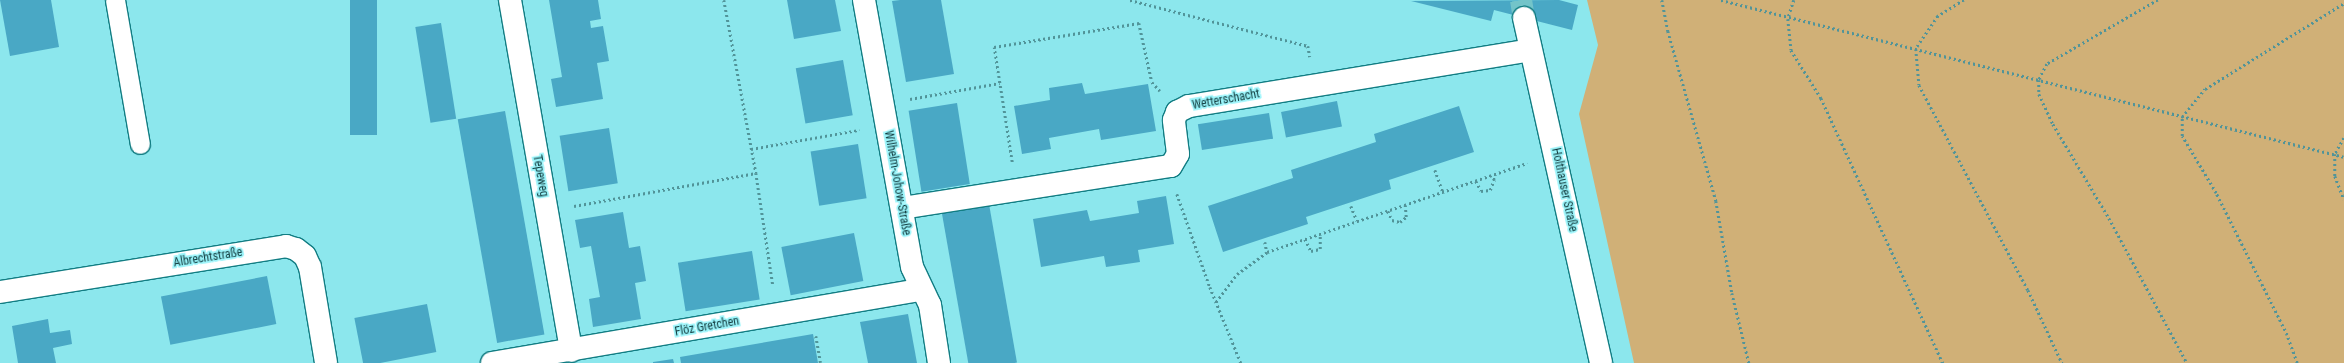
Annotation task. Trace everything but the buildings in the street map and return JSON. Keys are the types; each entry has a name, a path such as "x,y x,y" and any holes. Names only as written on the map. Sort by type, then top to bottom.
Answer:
{"street":[{"name":"Tepeweg","path":"510,0 570,351"},
{"name":"Wilhelm-Johow-Straße","path":"864,0 912,267 921,290 930,305 939,363"},
{"name":"Holthauser Straße","path":"1524,18 1530,50 1556,153 1601,363"},
{"name":"Wetterschacht","path":"1167,167 1171,166 1178,154 1174,120 1177,112 1189,106 1530,50"},
{"path":"902,208 1167,167"},
{"name":"Albrechtstraße","path":"0,292 286,246 296,248 305,256 310,268 326,363"},
{"name":"Flöz Gretchen","path":"492,363 570,351 921,290"}],"lane":[{"path":"115,0 140,144"}],"path":[{"path":"724,0 756,173 778,314"},
{"path":"1130,0 1308,46 1315,85"},
{"path":"1662,0 1668,30 1716,201 1732,293 1749,363"},
{"path":"1721,0 1788,19 2039,80 2344,157"},
{"path":"1794,0 1788,19 1791,50 1821,98 1943,363"},
{"path":"1964,0 1938,16 1916,50 1919,85 2028,290 2062,363"},
{"path":"2158,0 2060,55 2047,64 2039,80 2039,94 2053,124 2109,218 2187,363"},
{"path":"2297,363 2288,335 2216,193 2182,136 2182,117 2205,90 2344,3"},
{"path":"1016,190 994,47 1140,23 1152,82 1177,112"},
{"path":"883,104 1000,83"},
{"path":"751,149 887,125"},
{"path":"2344,138 2335,154 2335,176 2344,199"},
{"path":"1216,302 1236,274 1267,252 1556,153"},
{"path":"1167,167 1216,302 1241,363"},
{"path":"1435,170 1443,192"},
{"path":"546,211 756,173"},
{"path":"1476,180 1482,191 1486,192 1493,186 1492,175"},
{"path":"1388,211 1392,220 1400,222 1406,217 1405,205"},
{"path":"1351,206 1357,221"},
{"path":"1305,239 1311,251 1320,249 1320,234"},
{"path":"1264,242 1267,252"}],"shaded area":[{"path":"1587,0 2344,0 2344,363 1634,363 1579,114 1598,45"}],"tunnel":[{"path":"1521,0 1524,18"}]}
